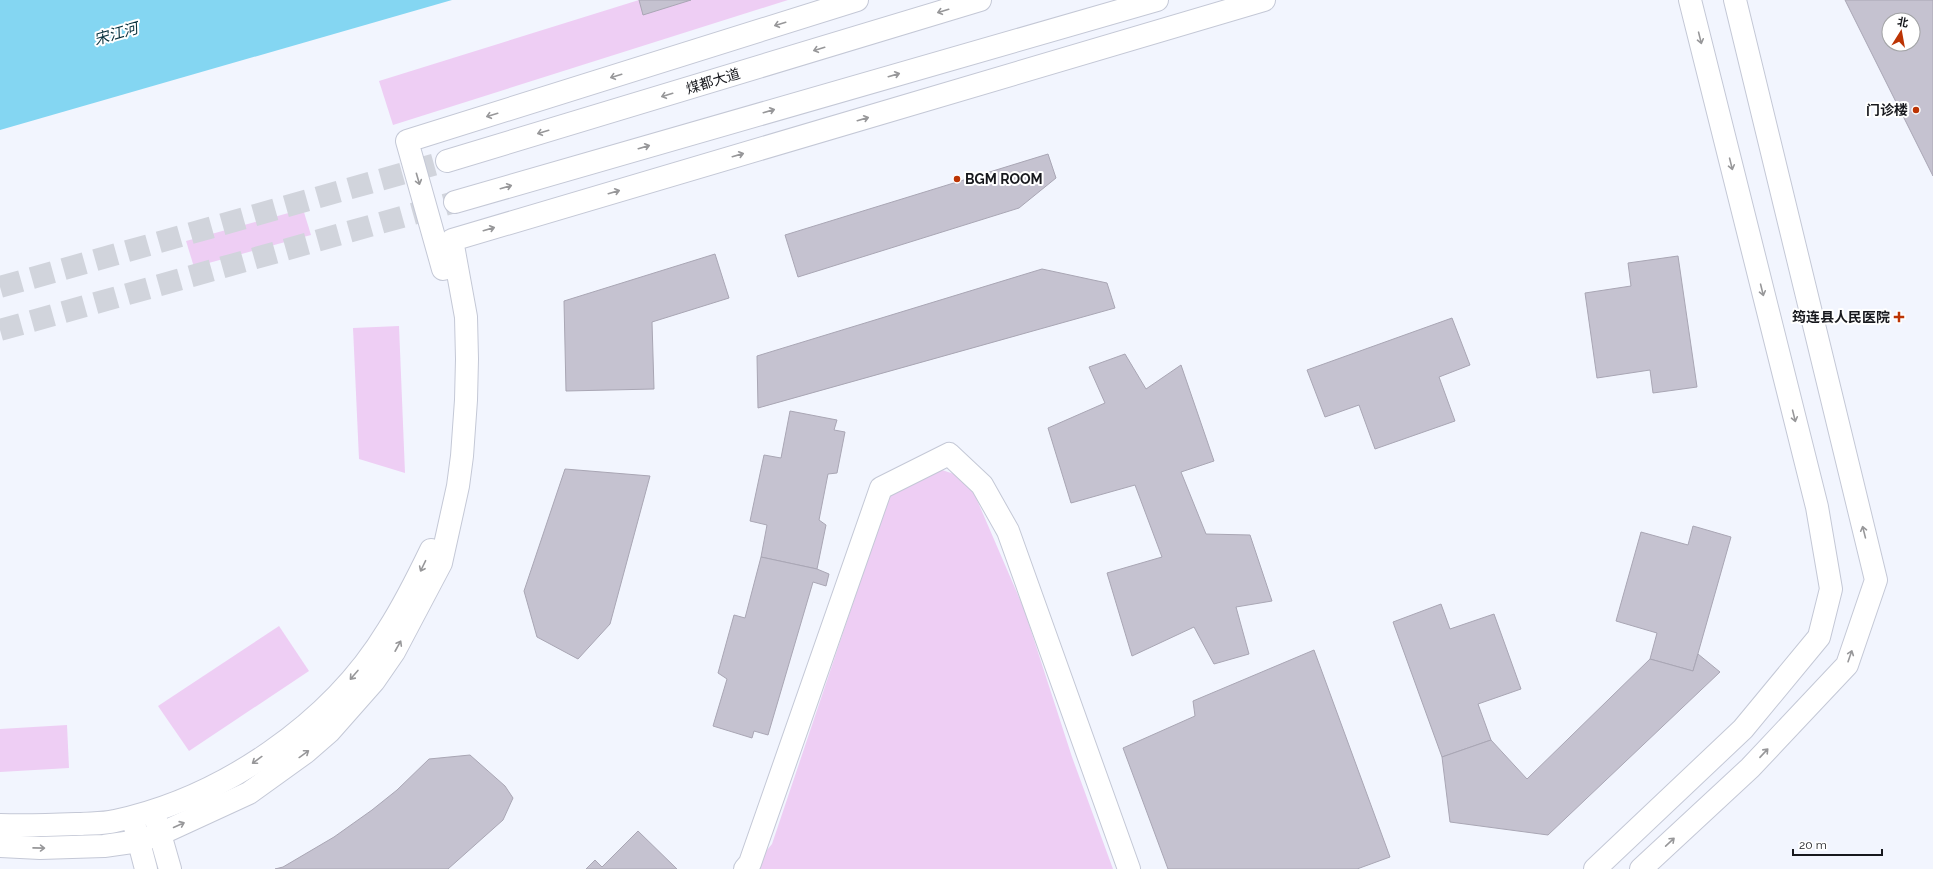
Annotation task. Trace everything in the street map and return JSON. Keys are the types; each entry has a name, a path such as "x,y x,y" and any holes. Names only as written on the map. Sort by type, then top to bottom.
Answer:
{"street":[{"path":"0,824 34,826 114,822 180,800 243,770 300,730 323,710 368,658 388,631 435,541 445,490 451,436 455,334 448,290 438,246 407,141 857,0"},
{"name":"煤都大道","path":"447,161 980,0"},
{"path":"455,202 1157,0"},
{"path":"0,846 40,848 104,846 139,842 160,834 249,793 306,752 329,732 374,681 394,652 441,563 459,479 466,400 466,318 452,240 1264,0"},
{"path":"1595,869 1743,729 1820,637 1831,589 1817,507 1690,0"},
{"path":"1641,869 1750,768 1847,665 1876,580 1736,0"},
{"path":"745,869 750,864 881,488 949,454 982,485 1008,531 1129,869"},
{"path":"153,810 170,869"},
{"path":"133,816 146,869"}],"shaded area":[{"path":"639,0 788,0 393,125 379,81"},
{"path":"303,209 311,235 194,267 186,241"},
{"path":"399,326 405,473 359,459 353,328"},
{"path":"939,469 954,474 974,493 1024,609 1072,757 1113,869 751,869 772,844 889,496"},
{"path":"279,626 309,671 189,751 158,706"},
{"path":"67,725 69,768 0,772 0,729"}],"water":[{"name":"宋江河","path":"0,0 452,0 0,130"}],"building":[{"path":"639,0 691,0 643,15"},
{"name":"门诊楼","path":"1845,0 1933,0 1933,176"},
{"path":"1048,154 1056,178 1019,208 798,277 785,235"},
{"path":"715,254 729,298 652,322 654,389 566,391 564,301"},
{"path":"1678,256 1697,387 1653,393 1650,370 1597,378 1585,293 1631,286 1628,263"},
{"path":"1042,269 1107,283 1115,308 758,408 757,356"},
{"path":"1452,318 1470,365 1439,377 1455,421 1375,449 1359,405 1325,417 1307,370"},
{"path":"1125,354 1146,389 1181,365 1214,461 1181,472 1206,534 1250,535 1272,601 1236,607 1249,654 1214,664 1194,627 1132,656 1107,573 1162,557 1135,485 1071,503 1048,428 1105,403 1089,367"},
{"path":"790,411 837,420 834,430 845,432 837,473 828,474 819,520 826,525 817,569 761,557 767,525 750,521 764,455 781,458"},
{"path":"565,469 650,476 610,624 578,659 537,637 524,591"},
{"path":"1693,526 1731,537 1693,671 1650,659 1657,633 1616,621 1641,532 1688,545"},
{"path":"761,557 817,569 829,574 826,586 813,582 768,735 754,731 752,738 713,726 727,679 718,673 734,615 745,618"},
{"path":"1441,604 1450,629 1494,614 1521,689 1478,704 1491,740 1442,757 1393,622"},
{"path":"1314,650 1390,857 1357,869 1168,869 1123,748 1195,716 1193,701"},
{"path":"1698,654 1720,672 1548,835 1450,822 1442,757 1491,740 1527,779 1650,659 1693,671"},
{"path":"470,755 505,786 513,798 503,820 448,869 275,869 283,867 334,837 372,810 397,790 429,759"},
{"path":"638,831 677,869 586,869 595,860 602,867"}],"tunnel":[{"path":"0,287 447,161"},
{"path":"0,330 455,202"}],"place":[{"name":"门诊楼","path":"1916,110"},
{"name":"BGM ROOM","path":"957,179"},
{"name":"筠连县人民医院","path":"1899,317"}]}
